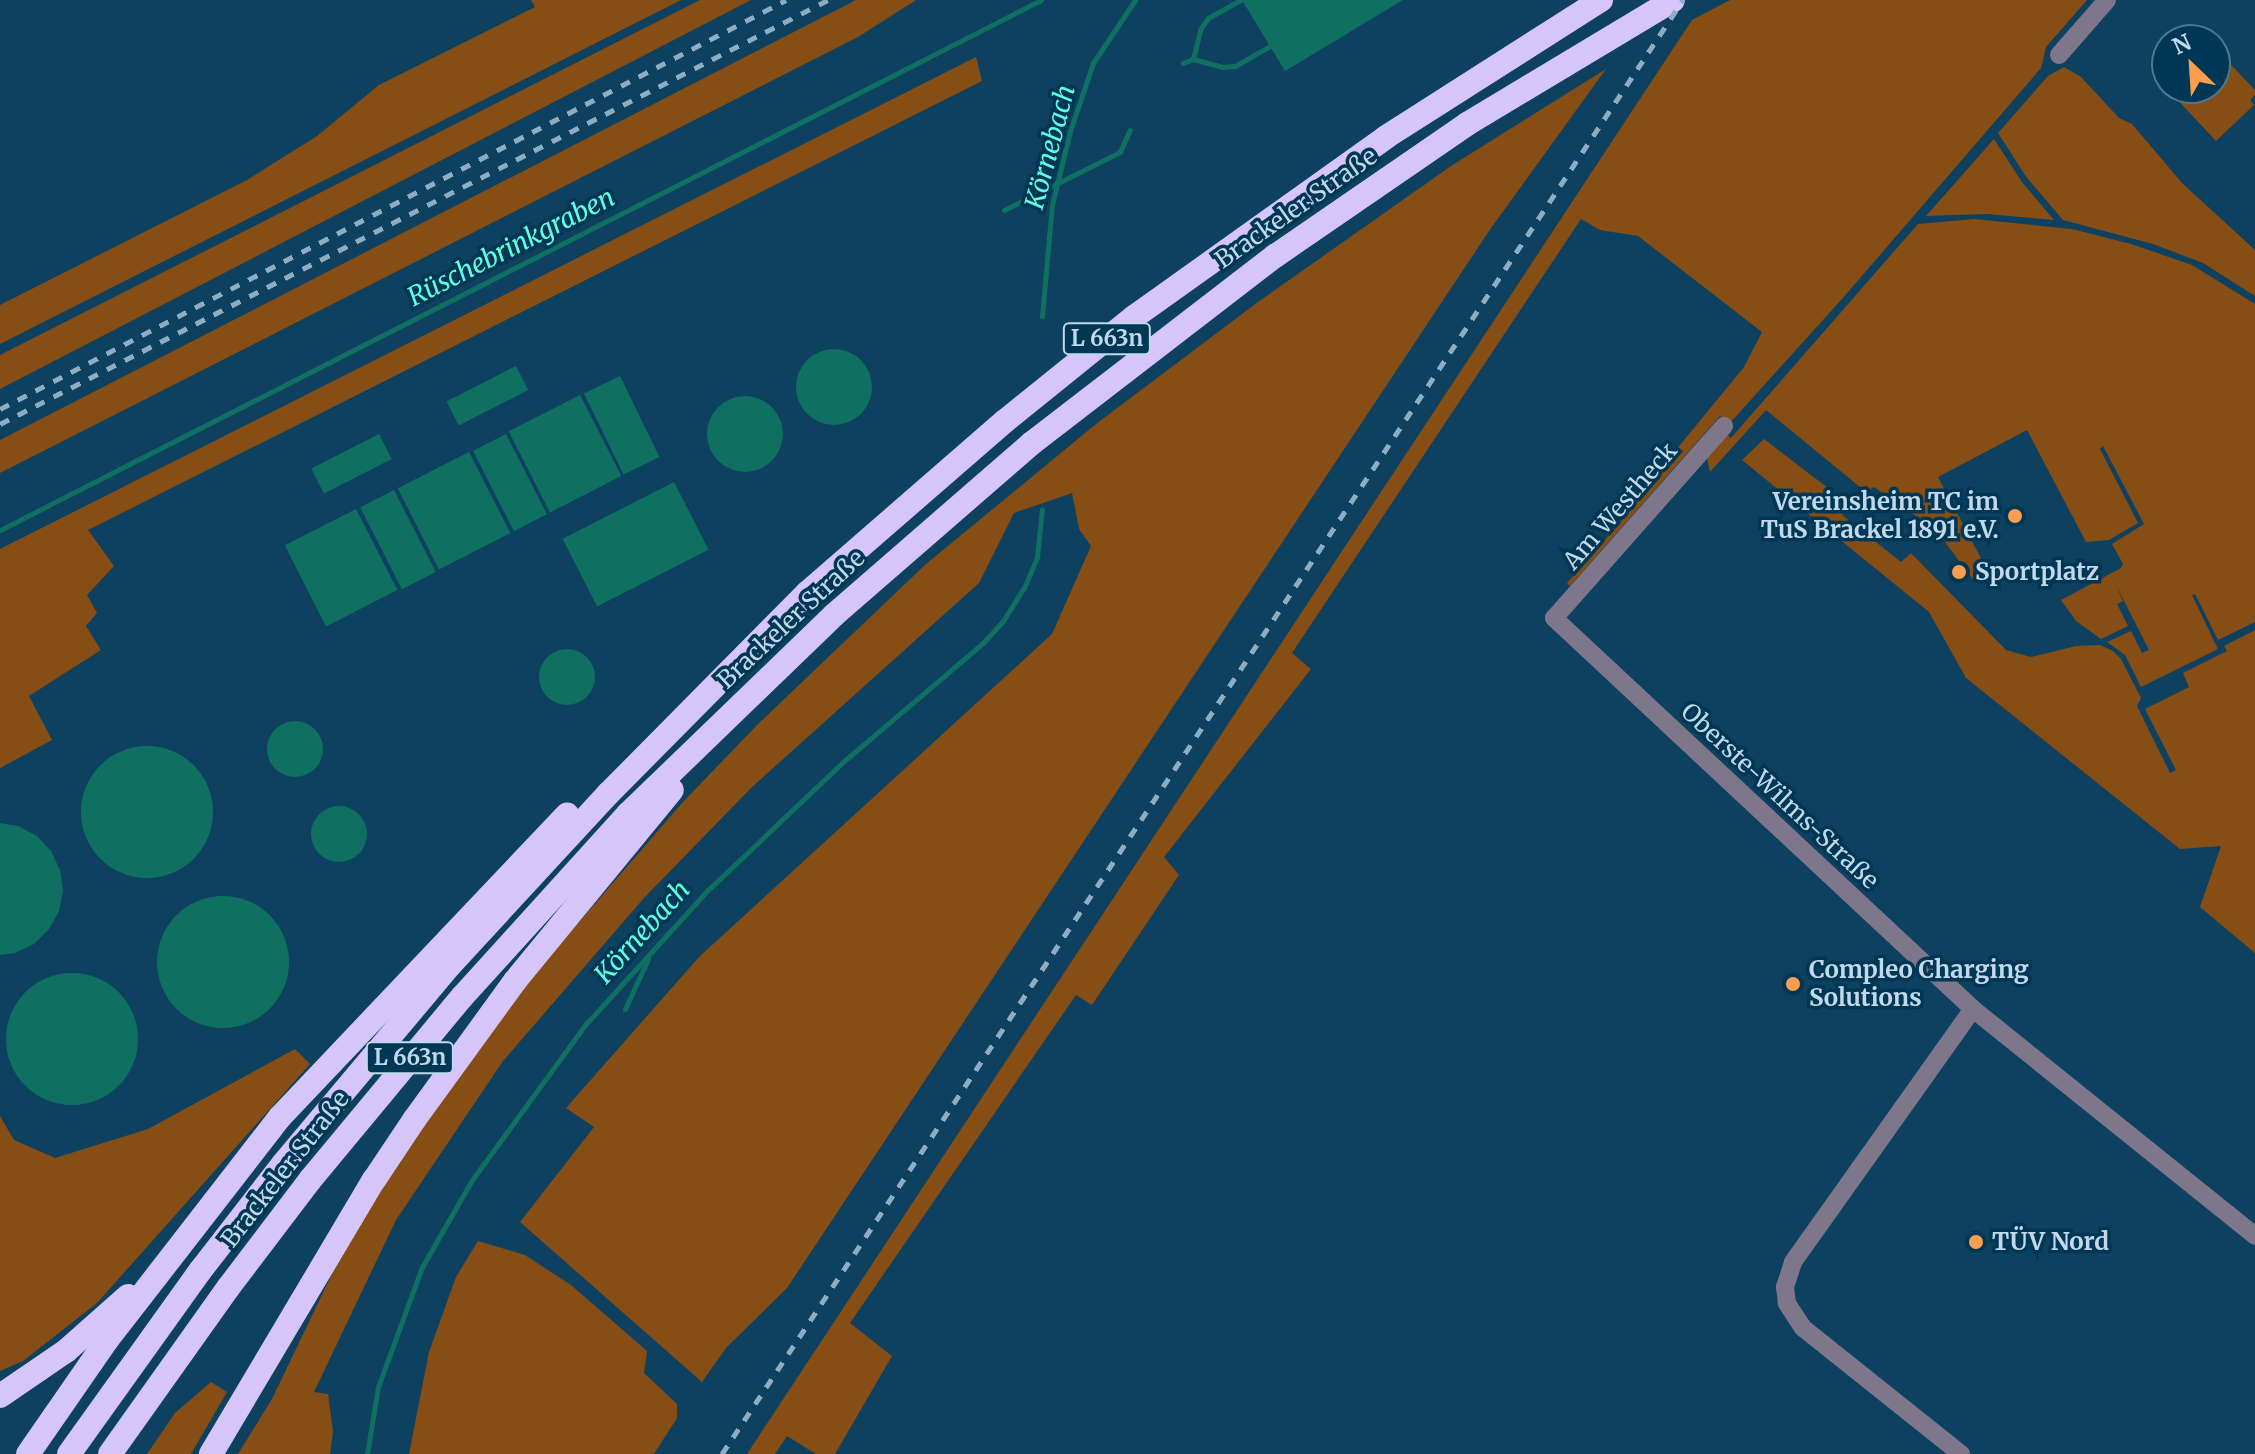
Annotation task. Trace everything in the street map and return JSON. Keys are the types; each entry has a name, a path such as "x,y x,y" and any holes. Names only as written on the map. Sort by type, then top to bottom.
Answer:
{"highway":[{"name":"Brackeler Straße","path":"110,1454 228,1288 386,1086 628,814 749,696 932,527 1173,331 1358,197 1547,74 1673,0"},
{"name":"Brackeler Straße","path":"69,1454 200,1271 380,1047 500,909 807,593 909,502 1134,317 1386,137 1596,3"},
{"path":"217,1450 374,1180 457,1058 574,906 749,696"},
{"path":"28,1454 166,1262 280,1117 440,946 607,775 670,732"},
{"path":"0,1396 66,1351 166,1262"}],"street":[{"path":"2059,55 2107,0"},
{"name":"Am Westheck","path":"1554,618 1724,426"},
{"name":"Oberste-Wilms-Straße","path":"1554,618 1973,1009 2255,1236"},
{"path":"1961,1454 1803,1328 1787,1303 1785,1287 1787,1273 1800,1251 1973,1009"}],"shaded area":[{"path":"531,0 681,0 0,344 0,305 247,180 317,136 379,85 535,7"},
{"path":"700,0 751,0 0,389 0,355"},
{"path":"856,0 916,0 858,37 0,473 0,440"},
{"path":"1242,0 1403,0 1285,71"},
{"path":"1730,0 2087,0 2046,47 2041,68 1842,299 1729,424 1720,416 1570,586 1567,583 1637,503 1635,500 1744,367 1762,332 1638,236 1600,230 1581,219 1292,653 1311,669 1164,857 1179,875 1092,1005 1076,995 850,1323 892,1356 835,1454 816,1454 787,1436 775,1454 747,1454 1692,20"},
{"path":"976,57 982,81 88,530 114,566 87,595 97,613 86,626 101,650 29,696 52,740 0,768 0,549"},
{"path":"2231,65 2255,90 2250,100 2254,105 2216,141 2181,104 2231,104"},
{"path":"2064,67 2081,77 2119,118 2132,124 2182,183 2255,250 2255,296 2203,263 2153,244 2063,220 2027,178 1998,133 2048,76"},
{"path":"1606,69 1489,231 787,1288 726,1348 702,1382 520,1222 594,1127 566,1108 699,957 1052,634 1091,546 1079,529 1072,493 1014,513 979,583 751,788 644,898 503,1061 396,1220 314,1392 328,1394 333,1432 330,1454 238,1454 272,1399 343,1251 371,1201 516,995 682,803 759,723 926,564 1096,424 1258,302 1451,166"},
{"path":"1994,139 2022,182 2054,220 1987,214 1926,216"},
{"path":"1974,219 2072,229 2131,244 2192,265 2255,304 2255,622 2218,640 2195,594 2192,595 2218,649 2141,687 2125,655 2107,642 2131,631 2142,653 2149,650 2116,585 2123,601 2117,604 2128,626 2101,639 2076,621 2061,600 2121,568 2123,564 2112,544 2144,524 2103,446 2100,449 2138,523 2109,540 2086,542 2027,430 1938,477 1992,579 1980,577 1974,581 1936,530 1874,487 1866,492 1766,410 1710,472 1707,458 1725,433 1731,438 1918,224"},
{"path":"827,349 841,349 855,355 866,366 872,387 869,402 861,414 841,425 827,425 813,419 802,408 796,394 796,380 802,366 813,355"},
{"path":"516,366 528,390 459,425 447,401"},
{"path":"620,376 659,457 624,474 584,394"},
{"path":"580,395 621,476 550,512 509,431"},
{"path":"738,396 752,396 766,402 777,413 783,434 780,449 772,461 752,472 738,472 724,466 713,455 707,441 707,427 713,413 724,402"},
{"path":"379,434 392,459 324,493 311,469"},
{"path":"506,434 547,514 514,531 473,451"},
{"path":"1764,439 1850,505 1842,515 1901,562 1911,553 2006,650 2031,657 2076,646 2100,645 2113,651 2121,659 2141,698 2137,706 2170,773 2176,770 2145,709 2189,687 2183,673 2227,651 2224,646 2255,630 2255,953 2200,907 2221,846 2180,849 1966,678 1929,612 1742,460"},
{"path":"469,452 510,533 439,569 398,488"},
{"path":"674,482 709,550 597,606 563,539"},
{"path":"394,490 436,572 402,589 360,507"},
{"path":"356,509 397,590 326,626 285,545"},
{"path":"567,649 587,657 595,677 587,697 567,705 547,697 539,677 547,657"},
{"path":"295,721 315,729 323,749 315,769 295,777 275,769 267,749 275,729"},
{"path":"147,746 172,751 194,765 208,787 213,812 208,837 194,859 172,873 147,878 122,873 100,859 86,837 81,812 86,787 100,765 122,751"},
{"path":"339,806 359,814 367,834 359,854 339,862 319,854 311,834 319,814"},
{"path":"0,823 18,826 37,836 51,851 60,870 63,891 59,911 49,929 34,944 15,953 0,955"},
{"path":"223,896 248,901 270,915 284,937 289,962 284,987 270,1009 248,1023 223,1028 198,1023 176,1009 162,987 157,962 162,937 176,915 198,901"},
{"path":"72,973 97,978 119,992 133,1014 138,1039 133,1064 119,1086 97,1100 72,1105 47,1100 25,1086 11,1064 6,1039 11,1014 25,992 47,978"},
{"path":"295,1049 310,1064 97,1303 23,1361 0,1371 0,1116 14,1140 55,1158 148,1129"},
{"path":"478,1241 525,1255 571,1285 647,1351 644,1373 677,1404 677,1418 654,1454 409,1454 429,1352 456,1277"},
{"path":"211,1382 227,1392 191,1454 147,1454 175,1413"}],"waterway":[{"name":"Rüschebrinkgraben","path":"0,530 1041,0"},
{"name":"Körnebach","path":"1042,316 1052,205 1070,131 1093,63 1135,0"},
{"path":"1193,59 1201,28 1208,18 1241,0"},
{"path":"1183,63 1193,59 1222,67 1235,66 1270,46"},
{"path":"1004,210 1120,152 1130,130"},
{"name":"Körnebach","path":"367,1454 378,1387 422,1267 472,1180 585,1025 708,890 843,762 984,642 1003,621 1024,588 1037,557 1042,509"},
{"path":"625,1009 648,959"}],"railway":[{"path":"0,409 786,0"},
{"path":"0,424 828,0"},
{"path":"722,1454 1683,0"}],"place":[{"name":"Vereinsheim TC im TuS Brackel 1891 e.V.","path":"2015,516"},
{"name":"Sportplatz","path":"1959,572"},
{"name":"Compleo Charging Solutions","path":"1793,984"},
{"name":"TÜV Nord","path":"1976,1242"}]}
